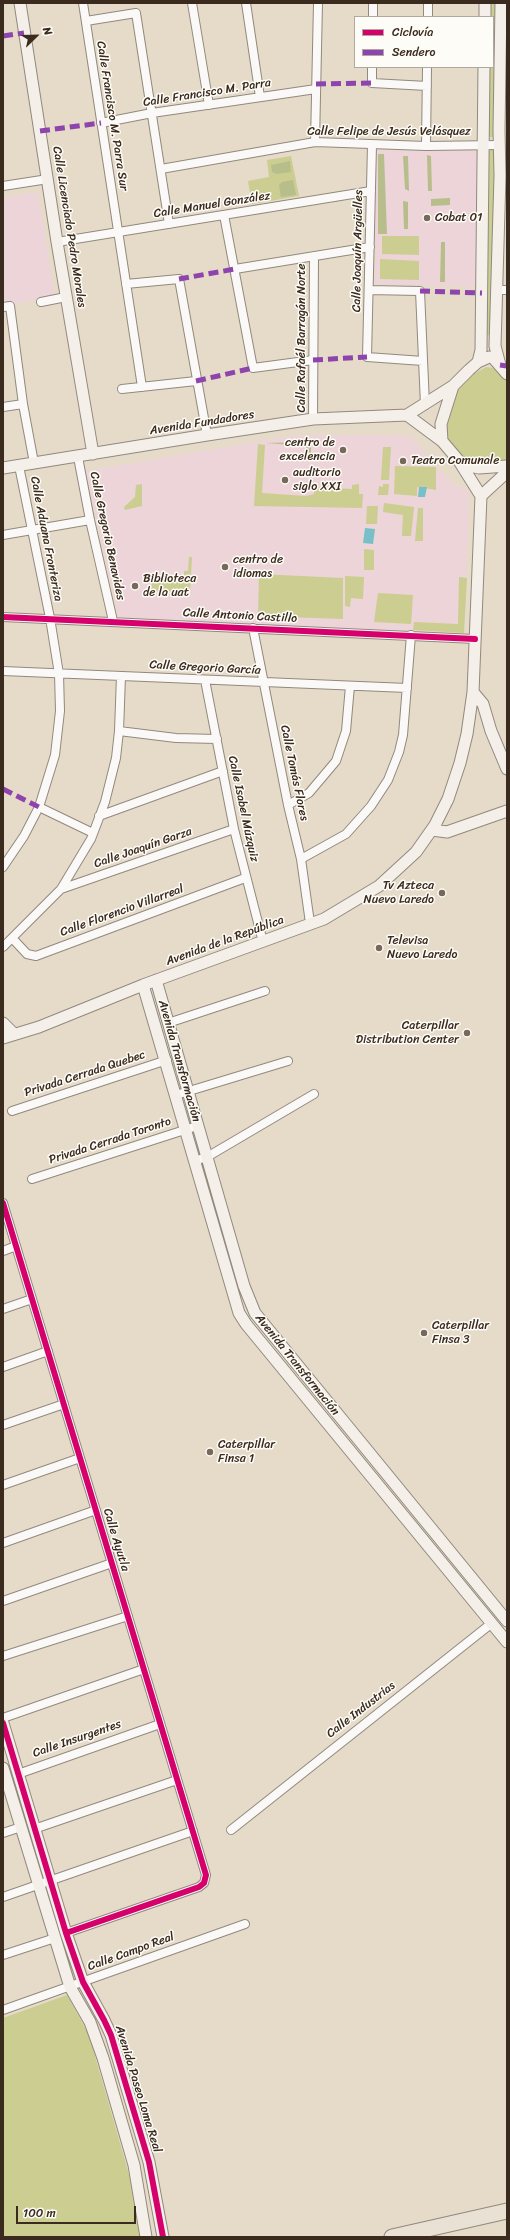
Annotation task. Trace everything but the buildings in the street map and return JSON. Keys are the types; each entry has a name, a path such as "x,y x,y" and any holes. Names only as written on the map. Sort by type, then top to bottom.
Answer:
{"highway":[{"path":"392,2237 416,2234 507,2211"}],"main road":[{"name":"Calle Licenciado Pedro Morales","path":"20,3 57,242 93,454"},
{"path":"485,3 485,16"},
{"path":"501,3 497,24 498,145 504,176 502,290 495,331 496,353 504,369"},
{"path":"478,362 481,350 482,330 482,144 484,68"},
{"path":"482,330 483,336 488,338 493,336 495,331"},
{"path":"504,369 489,357 478,362 453,386 407,415 442,441 458,461 481,496 507,472"},
{"path":"442,441 441,424 453,386"},
{"name":"Avenida Fundadores","path":"3,468 313,419 407,415"},
{"path":"458,461 469,466 479,468 507,466"},
{"name":"Avenida de la República","path":"3,1038 39,1027 143,985 263,942 337,912 379,886 416,852 432,830 448,799 460,763 473,692 481,496"},
{"path":"473,692 483,704 491,731 507,770"},
{"path":"432,830 447,832 507,811"},
{"name":"Avenida Transformación","path":"156,980 228,1232 251,1304 260,1321 480,1588 505,1615"},
{"name":"Avenida Transformación","path":"143,985 167,1060 207,1207 239,1313 344,1444 507,1642"},
{"path":"3,1023 14,1034"},
{"path":"202,1187 214,1181"},
{"path":"207,1207 220,1203"},
{"path":"216,1236 228,1232"},
{"path":"267,1349 277,1341"},
{"path":"344,1444 355,1435"},
{"path":"409,1522 419,1514"},
{"path":"470,1596 480,1588"},
{"name":"Calle Industrias","path":"492,1623 505,1615"},
{"name":"Avenida Paseo Loma Real","path":"3,1723 66,1933 83,1982 107,2026 149,2162 162,2237"},
{"name":"Calle Insurgentes","path":"4,1775 18,1774"},
{"name":"Avenida Paseo Loma Real","path":"4,1775 70,1987 94,2031 134,2165 146,2237"},
{"path":"94,2031 107,2026"}],"street":[{"name":"Calle Francisco M. Parra Sur","path":"83,3 142,387"},
{"path":"193,3 209,105"},
{"path":"246,3 260,97"},
{"path":"315,142 318,3"},
{"path":"373,3 373,16"},
{"path":"428,3 428,16"},
{"path":"86,20 136,13 169,224"},
{"path":"372,68 372,84 427,86"},
{"path":"426,146 427,68"},
{"name":"Calle Francisco M. Parra","path":"101,123 152,113 316,89"},
{"name":"Calle Felipe de Jesús Velásquez","path":"161,169 315,142 426,146 482,144 498,145"},
{"name":"Calle Joaquín Argüelles","path":"372,145 367,357 423,361"},
{"path":"3,186 48,179"},
{"name":"Calle Manuel González","path":"57,242 371,191"},
{"path":"224,215 253,368 313,360"},
{"path":"235,269 370,247"},
{"name":"Calle Rafaél Barragán Norte","path":"313,419 314,256"},
{"path":"126,284 179,279 196,381 207,435"},
{"path":"369,290 420,291 425,405"},
{"path":"41,302 66,297"},
{"path":"7,306 34,463"},
{"path":"122,389 196,381"},
{"path":"3,408 23,404"},
{"name":"Calle Gregorio Benavides","path":"78,456 90,520 113,621"},
{"name":"Calle Aduana Fronteriza","path":"3,868 24,836 39,807 50,777 58,734 59,674 50,618 19,466"},
{"path":"3,535 90,520"},
{"name":"Calle Antonio Castillo","path":"3,617 475,639"},
{"name":"Calle Tomás Flores","path":"253,628 288,805 301,859 310,923"},
{"path":"301,859 346,834 381,793 400,752 403,735 411,635"},
{"name":"Calle Gregorio García","path":"3,671 407,688"},
{"path":"3,948 61,889 93,833 105,802 116,758 119,731 121,676"},
{"name":"Calle Isabel Múzquiz","path":"205,680 234,829 245,878 263,942"},
{"path":"288,805 309,793 336,761 346,731 350,686"},
{"path":"119,731 176,738 217,739"},
{"path":"99,816 223,771"},
{"path":"39,807 93,833"},
{"name":"Calle Joaquín Garza","path":"61,889 234,829"},
{"name":"Calle Florencio Villarreal","path":"13,939 27,954 36,956 245,878"},
{"path":"168,1023 265,991"},
{"name":"Privada Cerrada Quebec","path":"12,1111 167,1060"},
{"path":"176,1094 288,1061"},
{"path":"194,1161 206,1157 314,1094"},
{"name":"Privada Cerrada Toronto","path":"32,1179 197,1126"},
{"name":"Calle Ayutla","path":"3,1203 206,1875 204,1883 199,1888 66,1933"},
{"path":"3,1251 16,1246"},
{"path":"3,1309 32,1299"},
{"path":"3,1367 48,1351"},
{"path":"3,1425 64,1404"},
{"path":"3,1485 80,1458"},
{"path":"3,1542 96,1510"},
{"path":"3,1601 112,1563"},
{"path":"3,1656 128,1616"},
{"name":"Calle Industrias","path":"231,1830 492,1623"},
{"path":"3,1718 144,1669"},
{"name":"Calle Insurgentes","path":"18,1774 160,1724"},
{"path":"34,1829 177,1780"},
{"path":"3,1834 21,1827"},
{"path":"3,1896 39,1886 193,1831"},
{"name":"Calle Campo Real","path":"3,2010 245,1924"},
{"path":"3,1955 55,1938"}],"shaded area":[{"name":"Cobat 01","path":"376,151 480,151 476,287 375,284"},
{"path":"38,192 55,297 3,305 3,197"},
{"path":"297,435 397,435 413,438 436,467 456,486 468,491 469,510 464,633 119,619 86,471"}],"green space":[{"path":"489,3 498,3 498,20 494,19 494,16 489,16"},
{"path":"494,30 497,31 496,137 486,137 487,68 494,68"},
{"path":"486,149 495,149 490,336 486,334"},
{"path":"378,154 384,154 387,234 378,234"},
{"path":"427,155 431,156 432,191 428,191"},
{"path":"291,156 299,196 252,204 248,181 269,177 267,160"},
{"path":"403,156 408,156 409,191 405,189"},
{"path":"290,161 291,172 277,174 272,172 271,165"},
{"path":"293,180 296,195 281,197 279,185 282,182"},
{"path":"450,198 450,205 431,206 431,199"},
{"path":"403,201 408,202 408,229 404,229"},
{"path":"382,236 419,236 419,255 382,254"},
{"path":"441,242 445,242 445,282 440,282"},
{"path":"380,259 419,261 419,280 380,279"},
{"path":"486,367 493,368 507,381 507,463 471,464 446,443 444,421 456,392 474,374"},
{"path":"311,442 311,454 307,453 306,446 266,443"},
{"path":"258,444 265,445 262,493 306,496 314,494 314,487 352,489 352,485 359,484 359,494 363,494 362,508 254,506"},
{"path":"383,447 391,447 389,480 381,480"},
{"path":"395,466 436,467 436,490 417,487 417,496 394,494"},
{"path":"142,484 142,506 125,510 124,507 135,497 136,485"},
{"path":"383,484 389,484 388,495 378,495 379,486 383,487"},
{"path":"384,503 414,507 411,536 402,536 403,515 383,512"},
{"path":"367,506 378,506 377,524 366,524"},
{"path":"418,508 423,508 423,541 415,541"},
{"path":"364,549 374,550 374,570 364,570"},
{"path":"189,557 192,557 190,592 151,591 152,582 184,582 184,571 188,571"},
{"path":"259,574 343,578 343,619 258,616"},
{"path":"345,576 364,577 363,599 351,598 350,607 345,606"},
{"path":"459,577 467,578 464,633 413,630 414,622 458,624"},
{"path":"378,593 413,595 411,624 374,622"},
{"path":"67,1995 89,2035 134,2192 143,2237 3,2237 3,2018"}],"water":[{"path":"419,487 427,487 425,497 418,497"},
{"path":"365,528 375,529 373,544 363,543"}],"marked path":[{"path":"3,36 24,33"},
{"path":"316,84 372,83"},
{"path":"40,131 101,123"},
{"path":"179,279 235,269"},
{"path":"420,291 482,293"},
{"path":"313,360 367,357"},
{"path":"500,365 507,366"},
{"path":"196,381 253,368"},
{"path":"3,789 39,807"}],"cycle path":[{"path":"3,617 475,639"},
{"path":"3,1203 206,1875 204,1883 199,1887 66,1933"},
{"path":"3,1723 66,1933 83,1982 111,2035 149,2162 163,2237"}],"place":[{"name":"Cobat 01","path":"427,218"},
{"name":"centro de excelencia","path":"343,450"},
{"name":"Teatro Comunale","path":"403,461"},
{"name":"auditorio siglo XXI","path":"285,480"},
{"name":"centro de idiomas","path":"225,567"},
{"name":"Biblioteca de la uat","path":"135,586"},
{"name":"Tv Azteca Nuevo Laredo","path":"442,893"},
{"name":"Televisa Nuevo Laredo","path":"379,948"},
{"name":"Caterpillar Distribution Center","path":"467,1033"},
{"name":"Caterpillar Finsa 3","path":"424,1333"},
{"name":"Caterpillar Finsa 1","path":"210,1452"}]}
